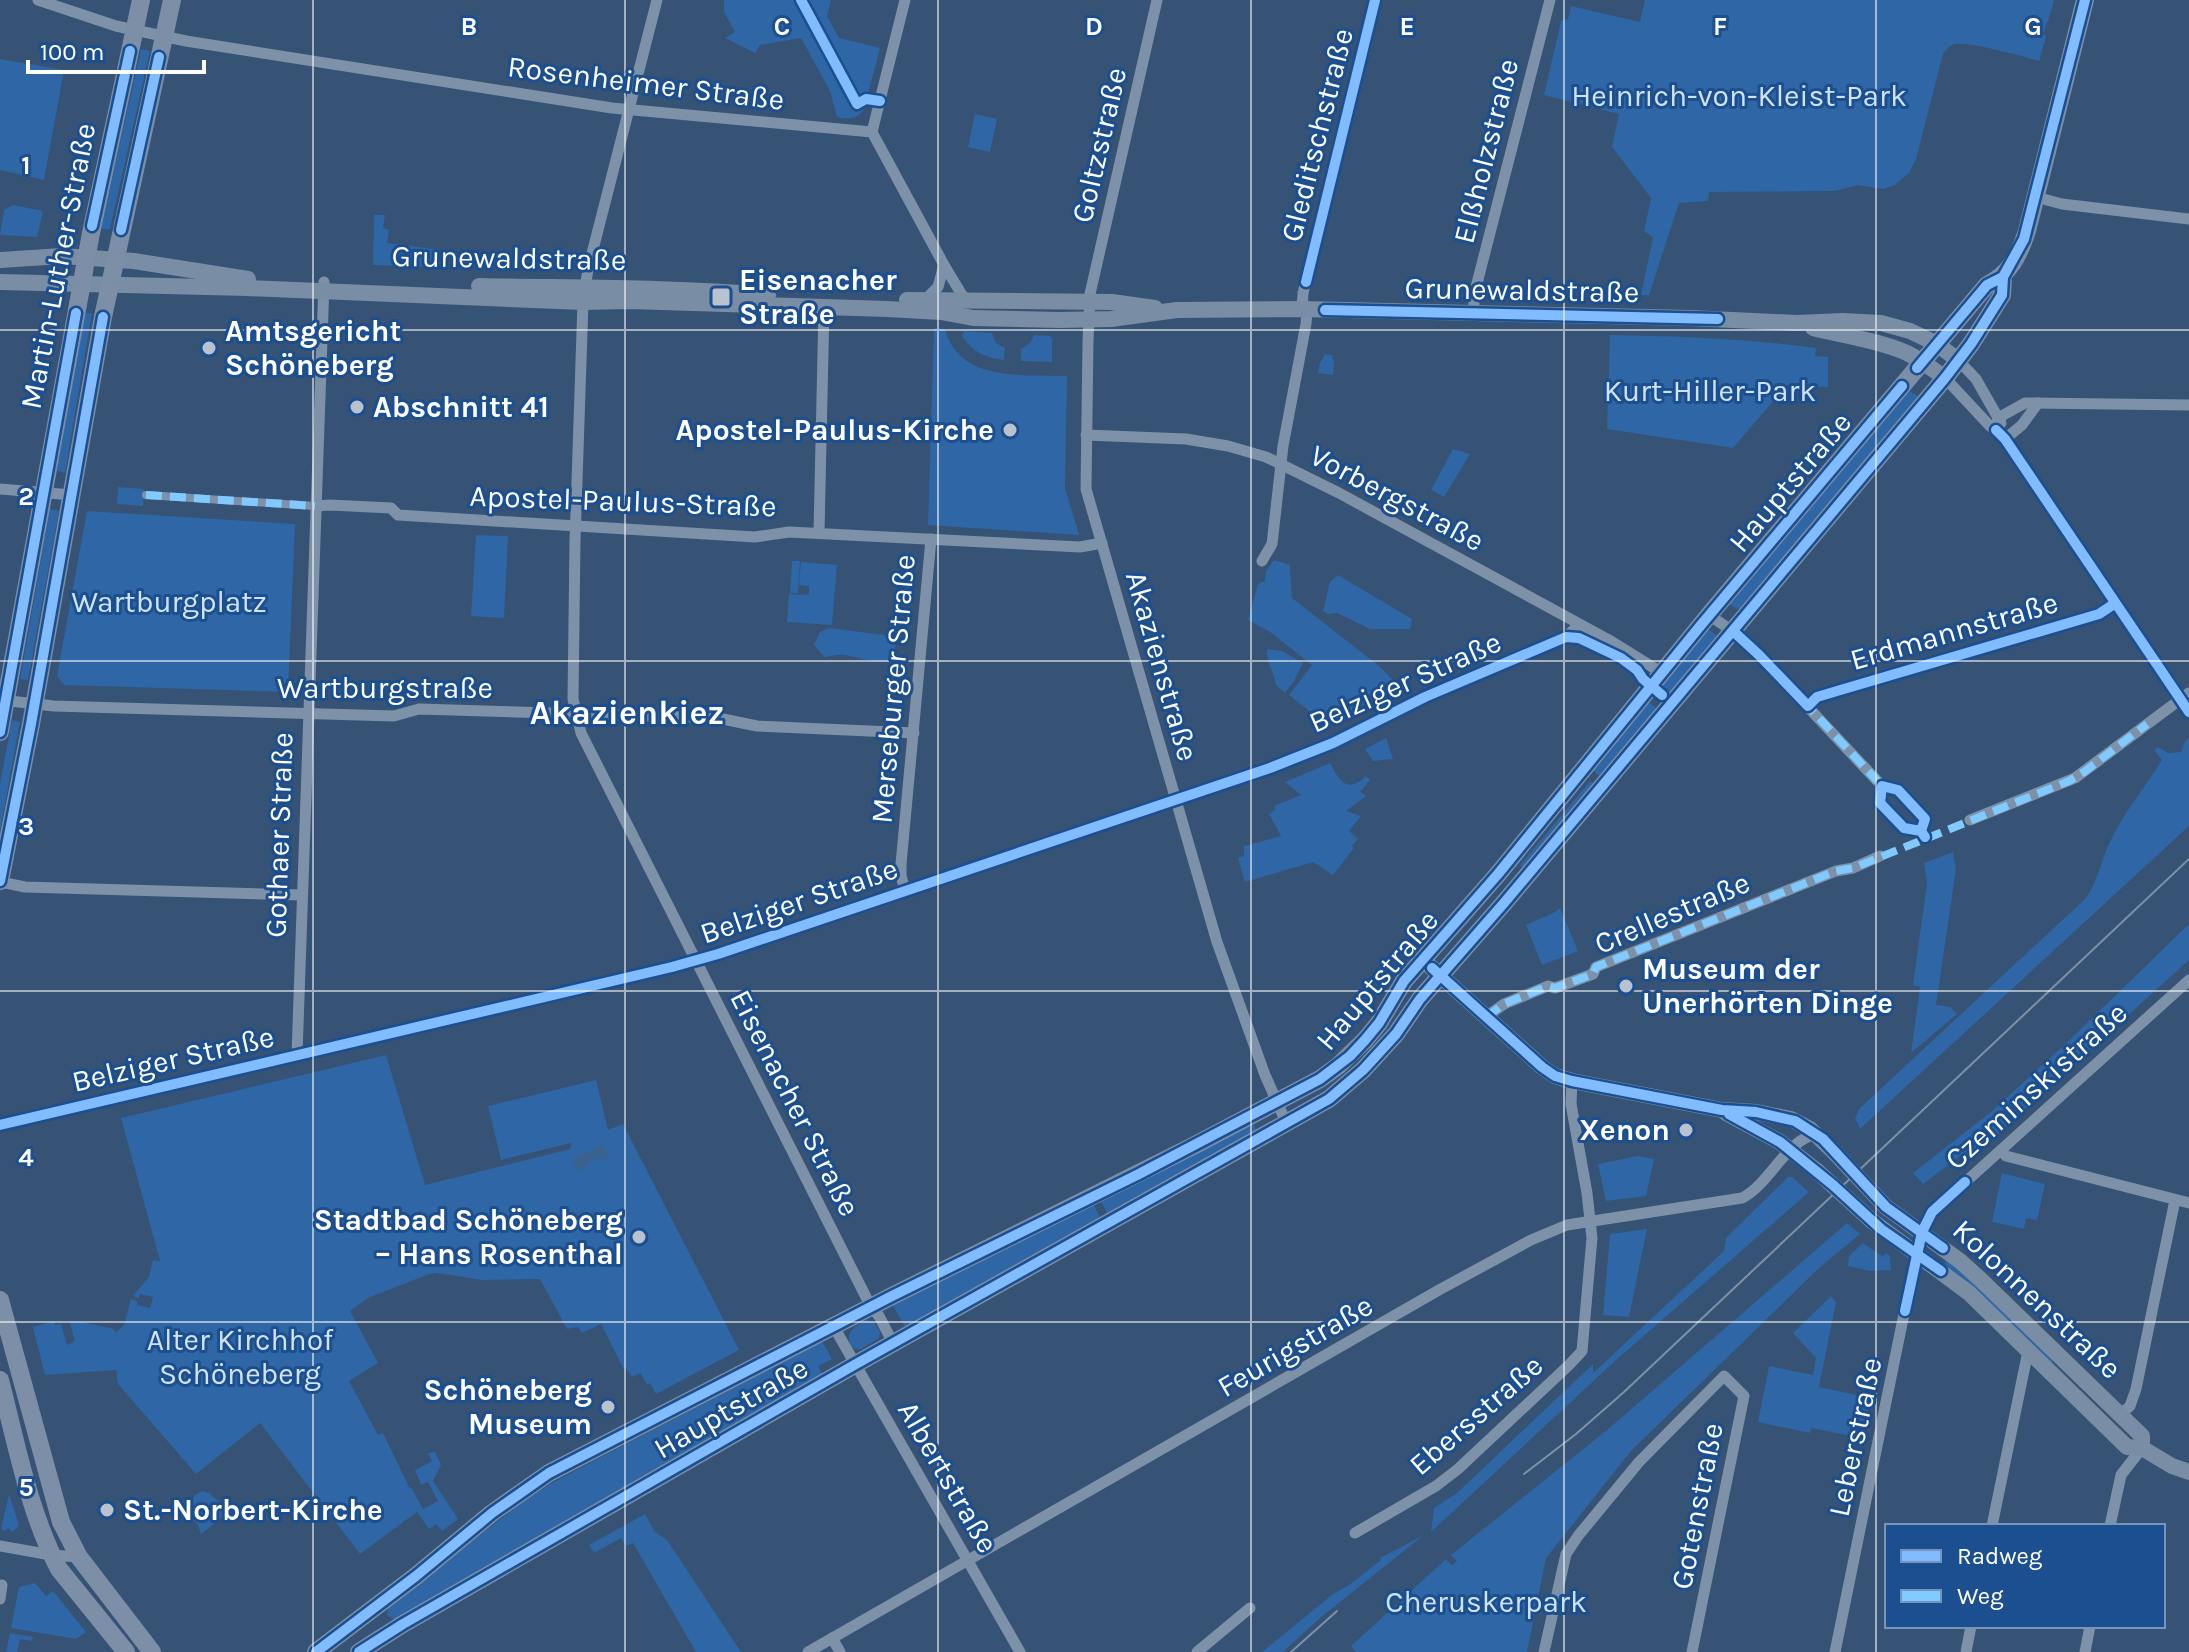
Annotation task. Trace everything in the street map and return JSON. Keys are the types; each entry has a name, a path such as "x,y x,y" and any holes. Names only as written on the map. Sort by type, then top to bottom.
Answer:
{"main road":[{"name":"Martin-Luther-Straße","path":"0,732 3,700 86,257 141,0"},
{"name":"Martin-Luther-Straße","path":"0,881 35,704 109,285 172,0"},
{"path":"2003,277 2024,239 2085,0"},
{"name":"Grunewaldstraße","path":"0,260 62,256 115,259 171,265 227,277 323,287"},
{"name":"Hauptstraße","path":"316,1652 492,1513 549,1473 871,1307 1113,1188 1320,1079 1350,1056 1379,1023 1404,981 1498,874 1709,615 1987,285 2003,277 2002,295 1959,361 1420,999 1396,1034 1363,1070 1329,1099 856,1364 359,1652"},
{"name":"Grunewaldstraße","path":"0,282 584,294 718,291 774,296 968,300 1019,310"},
{"name":"Grunewaldstraße","path":"584,294 630,301 900,309 973,318 1019,310 1089,310 1111,319 1177,310 1304,310 1797,323 1843,321 1881,323 1910,331 1937,344 1959,361"},
{"name":"Grunewaldstraße","path":"1797,323 1888,346 1922,362 1945,378"},
{"name":"Kolonnenstraße","path":"1423,960 1548,1072 1572,1081 1722,1110 1782,1117 1817,1134 1886,1207 1970,1270 2142,1436 2142,1448"},
{"name":"Kolonnenstraße","path":"1722,1110 1790,1150 1872,1221 1969,1293 2127,1447 2142,1448 2189,1472"},
{"path":"0,1300 60,1519 79,1557 152,1652"},
{"path":"0,1380 51,1555 126,1652"},
{"path":"386,1599 382,1613 384,1619 403,1624"},
{"path":"360,1619 375,1620 380,1625 379,1638"}],"street":[{"name":"Rosenheimer Straße","path":"38,0 116,26 164,36 629,110 872,132"},
{"name":"Eisenacher Straße","path":"657,0 584,294 576,527 575,713 581,733 871,1307 893,1343"},
{"path":"905,0 872,132 944,265 968,300"},
{"name":"Goltzstraße","path":"1089,310 1094,274 1157,0"},
{"name":"Gleditschstraße","path":"1262,561 1272,544 1281,464 1306,324 1303,293 1375,0"},
{"name":"Elßholzstraße","path":"1473,314 1475,291 1550,0"},
{"path":"2036,197 2062,204 2189,219"},
{"path":"925,300 938,287 944,265"},
{"name":"Gothaer Straße","path":"297,1055 323,287"},
{"path":"819,533 824,307"},
{"name":"Akazienstraße","path":"1089,310 1086,489 1220,952 1265,1075 1286,1122"},
{"path":"1959,361 1976,379 2000,429 2114,604 2185,696 2189,712"},
{"path":"1945,378 2000,429"},
{"path":"2000,429 2025,403 2189,405"},
{"path":"2000,429 2022,425 2038,403"},
{"name":"Vorbergstraße","path":"1086,435 1206,441 1245,450 1281,464 1609,640 1662,673"},
{"path":"0,489 72,495"},
{"name":"Apostel-Paulus-Straße","path":"146,495 391,508 398,515 755,537 789,532 1080,547 1102,543"},
{"name":"Merseburger Straße","path":"905,890 901,864 931,539"},
{"name":"Erdmannstraße","path":"1808,706 1817,697 2099,614 2114,604"},
{"path":"1709,615 1751,647 1882,786"},
{"name":"Belziger Straße","path":"0,1125 697,960 1270,768 1333,743 1462,681 1562,640 1579,625"},
{"path":"1970,820 2075,778 2185,696"},
{"name":"Wartburgstraße","path":"3,700 35,704 308,714 394,716 419,709 718,718 757,726 914,733"},
{"name":"Crellestraße","path":"1486,1017 1504,1004 1548,986 1555,988 1593,974 1596,967 1880,856"},
{"path":"0,881 25,887 301,895"},
{"name":"Czeminskistraße","path":"1922,1232 1932,1212 2189,980"},
{"path":"1572,1081 1571,1104 1590,1220"},
{"name":"Feurigstraße","path":"808,1652 1531,1240 1567,1225 1590,1220 1742,1198 1754,1191 1803,1138 1817,1134"},
{"path":"2001,1150 2006,1156 2189,1203"},
{"path":"2120,1415 2130,1406 2136,1389 2175,1200"},
{"name":"Ebersstraße","path":"1355,1533 1436,1486 1458,1469 1582,1351 1593,1243 1590,1220"},
{"name":"Leberstraße","path":"1835,1652 1922,1232"},
{"name":"Albertstraße","path":"834,1327 1020,1652"},
{"path":"1992,1524 2028,1351"},
{"name":"Gotenstraße","path":"1546,1652 1566,1554 1639,1462 1724,1376 1744,1396 1692,1652"},
{"path":"2110,1524 2121,1475 2142,1448"},
{"path":"0,1546 79,1557"},
{"path":"0,1599 2,1585"},
{"path":"1197,1652 1250,1608"},
{"path":"1966,1652 1971,1628"},
{"path":"2085,1652 2090,1628"},
{"path":"832,1638 840,1652"}],"green space":[{"path":"724,0 831,0 827,16 839,38 880,48 861,113 852,118 837,117 830,91 801,38 760,45 755,53 725,38 735,32 724,12"},
{"name":"Heinrich-von-Kleist-Park","path":"1645,0 2054,0 2043,34 2046,36 2039,61 1968,44 1952,45 1946,50 1916,159 1909,173 1895,185 1883,189 1858,185 1835,191 1709,192 1708,201 1679,203 1649,295 1641,295 1653,237 1644,231 1651,198 1612,147 1619,114 1544,95 1561,21 1568,19 1571,6 1640,22"},
{"path":"141,49 150,51 110,229 101,229"},
{"path":"0,59 64,70 44,180 0,170"},
{"path":"975,114 997,119 990,152 968,147"},
{"path":"13,205 43,211 37,237 0,235 4,210"},
{"path":"374,215 385,215 383,228 389,230 387,243 433,249 430,267 373,265"},
{"path":"85,313 92,313 65,473 57,471"},
{"path":"934,328 945,329 952,346 964,359 978,367 1013,374 1067,376 1065,488 1079,535 928,525"},
{"path":"964,331 992,333 996,343 1005,348 1004,360 985,356 975,350 962,336"},
{"path":"1034,335 1050,336 1052,339 1052,362 1021,361 1021,349 1030,343"},
{"name":"Kurt-Hiller-Park","path":"1610,335 1713,338 1816,348 1815,356 1828,357 1828,387 1787,385 1733,448 1607,429"},
{"path":"1325,354 1332,355 1333,375 1318,373"},
{"path":"1908,390 1919,397 1740,610 1728,604"},
{"path":"1453,449 1470,454 1444,497 1431,490"},
{"path":"118,487 144,489 143,506 117,504"},
{"path":"50,509 59,511 28,680 20,679"},
{"name":"Wartburgplatz","path":"87,511 295,524 288,692 64,685 57,676"},
{"path":"476,535 508,536 504,618 471,616"},
{"path":"1274,560 1290,565 1292,598 1379,666 1400,687 1325,724 1289,695 1312,665 1270,632 1248,620 1258,584 1265,581 1266,571"},
{"path":"792,561 800,561 798,593 790,593"},
{"path":"801,562 837,565 832,625 787,622 789,594 809,595 809,586 799,585"},
{"path":"1338,575 1412,619 1410,629 1370,629 1337,613 1323,611 1330,582"},
{"path":"829,628 884,635 894,640 893,658 879,662 845,655 824,657 814,645 820,632"},
{"path":"1709,629 1717,636 1668,696 1658,688"},
{"path":"1267,649 1282,651 1303,663 1285,693 1276,685"},
{"path":"1647,700 1657,709 1600,777 1590,768"},
{"path":"12,720 20,722 0,832 0,784"},
{"path":"1386,738 1393,759 1373,761 1365,749"},
{"path":"2189,738 2189,826 1860,1129 1855,1118 1860,1108 2085,899 2113,835 2162,760 2154,750 2158,747 2168,753 2181,752"},
{"path":"1330,763 1344,783 1353,784 1366,776 1370,780 1360,792 1366,796 1346,811 1361,816 1349,831 1358,839 1352,846 1354,848 1333,875 1313,862 1245,882 1238,858 1244,856 1244,846 1281,836 1269,814 1275,810 1274,806 1301,795 1285,782"},
{"path":"1590,781 1593,784 1523,868 1520,865"},
{"path":"1953,852 1956,869 1936,1005 1950,1007 1957,1014 1911,1053 1920,987 1913,985 1927,883 1924,863"},
{"path":"1560,908 1578,951 1542,965 1526,925"},
{"path":"2189,924 2189,960 1973,1156 1964,1153 1923,1184 1913,1173 1991,1112"},
{"name":"Alter Kirchhof Schöneberg","path":"386,1055 425,1185 570,1149 571,1143 501,1160 488,1106 596,1080 608,1130 623,1124 739,1350 656,1394 641,1373 632,1377 626,1368 624,1370 601,1324 582,1333 578,1327 567,1329 540,1279 482,1280 436,1273 368,1298 350,1311 378,1363 349,1381 378,1435 383,1433 423,1509 438,1501 428,1482 421,1485 415,1470 432,1461 428,1453 435,1452 441,1465 433,1481 458,1519 442,1531 436,1524 429,1529 417,1512 360,1554 260,1423 196,1474 118,1384 116,1370 45,1375 33,1327 54,1321 55,1325 61,1324 67,1345 75,1341 70,1323 77,1321 114,1329 116,1333 124,1325 131,1299 137,1301 137,1305 150,1308 153,1297 133,1296 149,1277 153,1260 160,1261 121,1118"},
{"path":"1253,1123 1256,1130 1107,1213 1101,1202"},
{"path":"1638,1156 1654,1159 1646,1196 1606,1201 1598,1164"},
{"path":"2002,1173 2045,1184 2037,1220 2026,1218 2024,1229 1992,1222"},
{"path":"1788,1177 1809,1192 1615,1361 1431,1532 1434,1508 1457,1493 1593,1364 1593,1373 1724,1251 1726,1238"},
{"path":"1094,1205 1100,1217 905,1327 892,1304"},
{"name":"Cheruskerpark","path":"1847,1223 1860,1234 1818,1269 1631,1451 1546,1558 1527,1652 1356,1652 1351,1646 1446,1559 1452,1565 1457,1561 1451,1555 1607,1430"},
{"path":"1647,1229 1629,1317 1603,1315 1610,1234"},
{"path":"1863,1243 1883,1257 1886,1253 1890,1256 1891,1270 1870,1271 1848,1266 1849,1256"},
{"path":"1946,1259 2054,1360 2051,1363 1944,1266"},
{"path":"1831,1296 1836,1302 1819,1387 1870,1398 1862,1438 1811,1428 1810,1433 1758,1422 1769,1366 1813,1375 1816,1358 1793,1333"},
{"path":"866,1320 874,1322 880,1332 879,1338 861,1349 854,1349 849,1336"},
{"path":"822,1341 832,1359 818,1366 822,1374 395,1620 387,1615 393,1603 525,1500"},
{"path":"202,1491 209,1493 230,1511 201,1534 197,1523 186,1516 194,1496"},
{"path":"9,1494 19,1525 13,1532 8,1528 2,1530"},
{"path":"645,1514 655,1532 667,1540 741,1652 696,1652 633,1543 626,1546 621,1538 594,1553 589,1545"},
{"path":"1424,1535 1320,1618 1283,1652 1262,1652 1380,1558"},
{"path":"35,1583 46,1596 53,1591 86,1632 76,1639 11,1628 19,1587"},
{"path":"10,1633 33,1637 32,1641 20,1639 17,1652 6,1652"}],"shaded area":[{"path":"602,1144 610,1159 606,1161 604,1157 586,1162 587,1166 578,1171 572,1160"}],"tram line":[{"path":"1524,1474 1624,1392 2189,859"},
{"path":"1291,1652 1337,1611"}],"marked path":[{"path":"146,495 315,506"},
{"path":"1803,701 1886,787"},
{"path":"1486,1017 1504,1004 1548,986 1555,988 1593,974 1596,967 2069,781 2147,724"}],"cycle path":[{"path":"801,0 857,104 866,99 880,101"},
{"path":"1306,282 1375,0"},
{"path":"1917,368 1987,285 2003,277 2024,239 2085,0"},
{"path":"92,226 130,51"},
{"path":"121,230 159,57"},
{"path":"359,1652 856,1364 1329,1099 1363,1070 1396,1034 1420,999 1945,378 2002,295 2003,277"},
{"path":"1325,310 1718,319"},
{"path":"0,732 76,313"},
{"path":"0,881 103,317"},
{"path":"316,1652 492,1513 549,1473 892,1296 1139,1174 1320,1079 1350,1056 1379,1023 1404,981 1498,874 1701,625 1902,386"},
{"path":"1996,430 2189,712"},
{"path":"1733,631 1808,706 1817,697 2099,614 2114,604"},
{"path":"0,1125 718,954 1270,768 1333,743 1425,697 1566,637 1579,638 1621,658 1662,695"},
{"path":"1921,831 1925,819 1898,790 1882,786 1880,803 1904,828 1921,831 1925,837"},
{"path":"1432,968 1555,1076 1722,1110 1756,1112 1795,1121 1823,1139 1886,1207 1943,1248"},
{"path":"1729,1114 1780,1142 1881,1229 1941,1271"},
{"path":"1905,1311 1922,1232 1932,1212 1965,1182"}],"place":[{"name":"Eisenacher Straße","path":"721,297"},
{"name":"Amtsgericht Schöneberg","path":"209,348"},
{"name":"Abschnitt 41","path":"357,407"},
{"name":"Apostel-Paulus-Kirche","path":"1010,430"},
{"name":"Museum der Unerhörten Dinge","path":"1626,986"},
{"name":"Xenon","path":"1686,1130"},
{"name":"Stadtbad Schöneberg – Hans Rosenthal","path":"639,1237"},
{"name":"Schöneberg Museum","path":"608,1407"},
{"name":"St.-Norbert-Kirche","path":"107,1510"}],"district":[{"name":"Akazienkiez","path":"627,712"}]}
